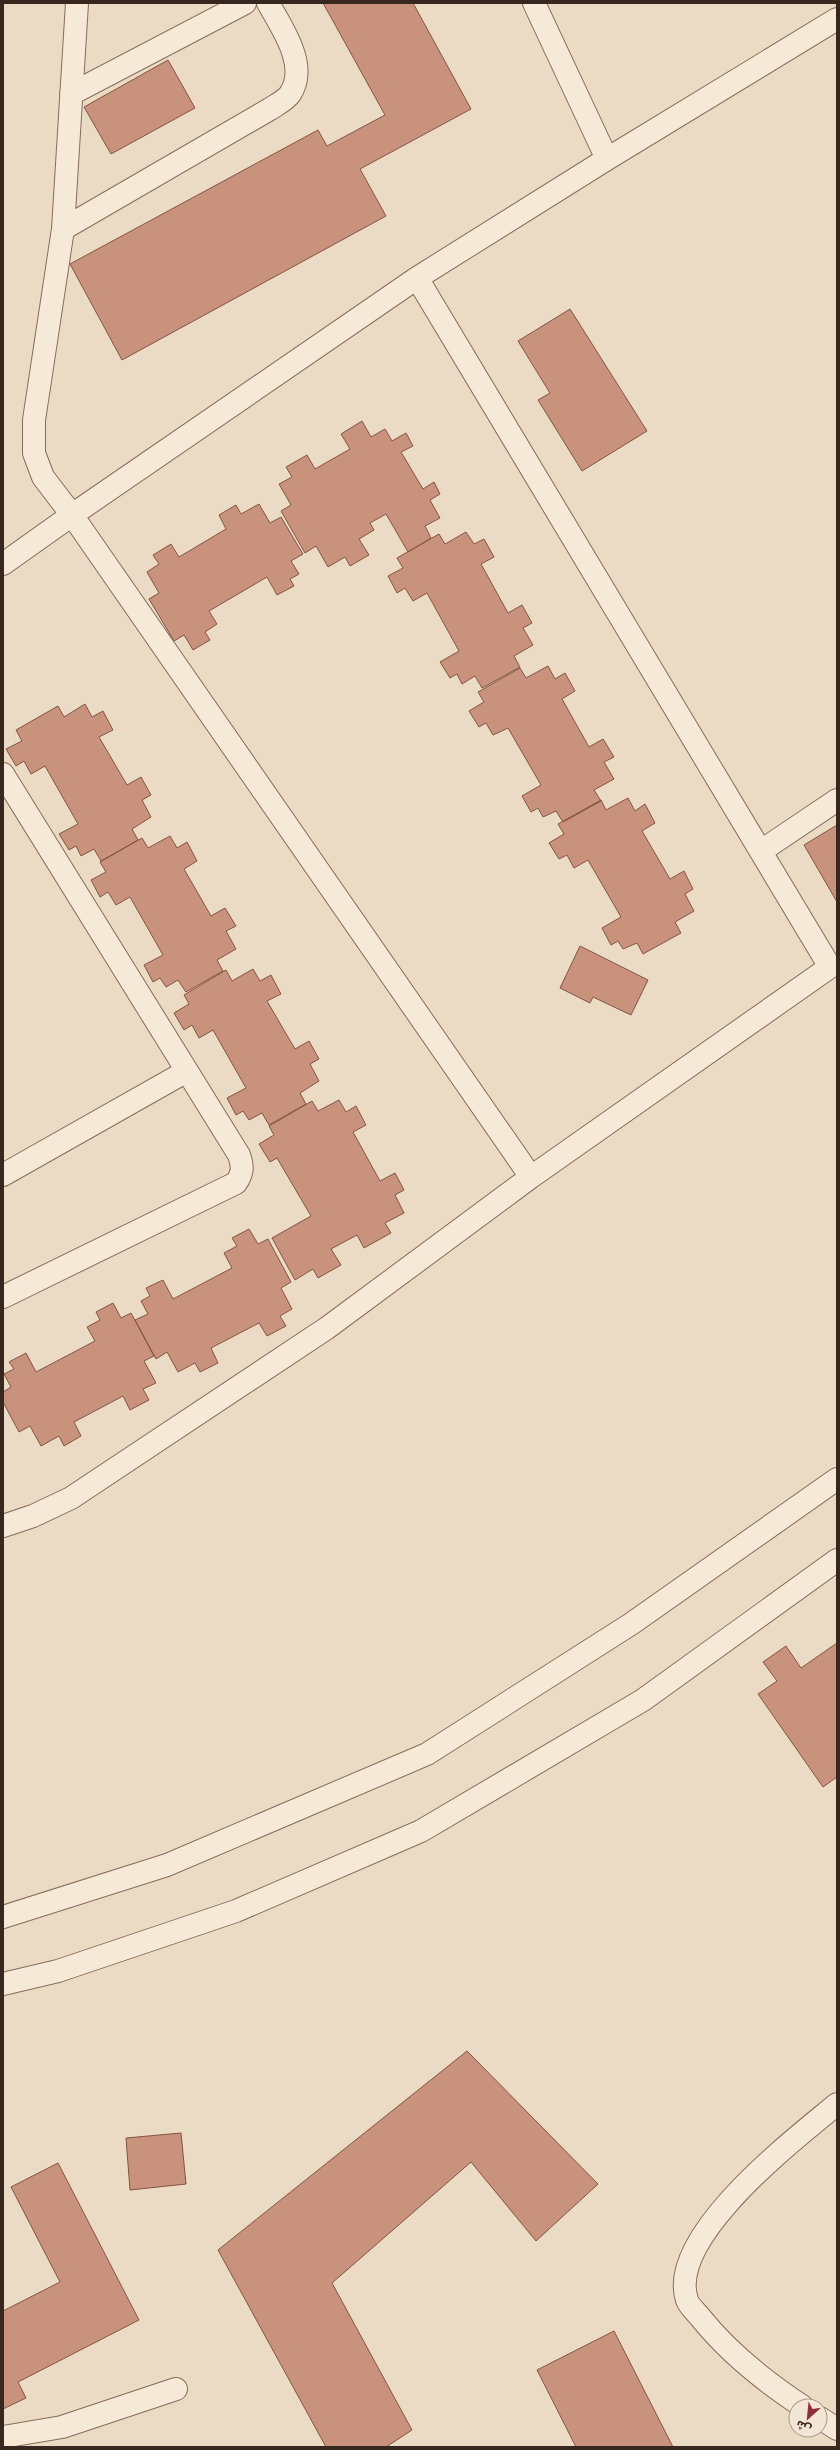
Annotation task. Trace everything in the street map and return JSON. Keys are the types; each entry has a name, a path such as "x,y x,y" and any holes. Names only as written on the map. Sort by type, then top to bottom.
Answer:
{"street":[{"path":"77,3 63,229 34,420 34,454 43,477 72,515 531,1177"},
{"path":"72,94 245,3"},
{"path":"63,229 270,109 289,96 296,82 293,47 268,3"},
{"path":"534,3 607,159"},
{"path":"3,564 417,278 607,159 837,19"},
{"path":"3,1526 32,1516 70,1498 327,1328 531,1177 834,972 417,278"},
{"path":"3,774 239,1155 243,1165 241,1176 236,1183 3,1297"},
{"path":"761,851 837,800"},
{"path":"3,1175 187,1071"},
{"path":"3,1917 167,1865 427,1754 631,1624 837,1479"},
{"path":"3,1984 58,1971 236,1911 421,1831 643,1700 837,1560"},
{"path":"789,2398 720,2342 687,2301 685,2280 690,2257 720,2211 770,2160 837,2104"},
{"path":"3,2437 62,2426 176,2388"},
{"path":"828,2423 837,2429"}],"building":[{"path":"323,3 413,3 471,109 360,169 386,216 122,360 70,264 318,130 327,146 385,115"},
{"path":"168,60 195,108 111,154 84,107"},
{"path":"570,309 647,431 582,471 538,400 550,393 518,341"},
{"path":"362,421 371,437 385,429 392,441 406,433 413,446 401,452 423,489 434,482 440,494 430,500 440,518 425,526 431,538 408,552 386,514 370,523 374,530 359,539 369,555 350,566 345,557 328,567 316,546 305,553 281,511 291,505 279,484 292,477 286,467 307,455 315,469 350,449 341,434"},
{"path":"259,504 270,523 281,517 303,554 291,561 299,574 290,579 294,586 277,595 267,577 209,611 217,624 205,632 210,640 193,650 184,635 174,641 149,599 159,593 147,572 159,564 153,555 171,544 179,557 226,529 219,515 236,505 241,514"},
{"path":"466,532 474,544 484,539 494,557 481,564 508,613 522,605 532,623 523,628 533,645 514,656 520,667 482,688 475,676 462,684 457,674 450,678 440,662 459,651 427,593 413,601 405,588 397,593 388,576 403,568 397,558 439,534 445,544"},
{"path":"548,666 555,679 565,673 575,691 562,699 589,747 603,739 614,757 604,762 614,779 594,790 601,801 563,822 556,811 543,817 538,808 531,812 522,796 541,785 508,728 493,735 486,723 479,727 469,711 484,702 478,692 520,668 526,678"},
{"path":"85,704 92,717 103,711 113,730 99,737 127,785 141,777 151,795 142,800 151,817 132,829 138,840 101,861 94,849 81,856 76,846 69,850 59,834 78,824 45,766 31,774 24,761 16,766 6,749 22,741 16,730 58,706 64,717"},
{"path":"628,798 635,811 645,804 655,823 642,831 670,879 684,871 693,889 685,894 694,911 675,922 681,933 643,954 637,943 623,949 618,941 611,945 602,928 621,917 588,860 574,868 567,855 559,859 549,843 564,834 558,824 601,800 606,810"},
{"path":"837,825 837,902 804,845"},
{"path":"170,836 177,848 187,842 197,861 184,869 211,916 225,908 236,926 226,931 236,949 217,960 223,971 186,992 178,980 166,987 160,978 153,982 144,965 163,955 130,897 116,905 108,892 100,897 91,880 106,872 100,862 142,838 148,848"},
{"path":"580,946 648,980 631,1015 593,997 590,1003 560,988"},
{"path":"253,969 260,981 271,975 281,994 267,1001 295,1049 309,1041 319,1059 310,1064 319,1081 300,1093 306,1104 269,1125 262,1113 249,1120 243,1111 236,1115 227,1098 246,1088 213,1030 199,1038 192,1025 184,1030 174,1013 189,1004 184,995 226,970 232,981"},
{"path":"339,1100 346,1112 356,1106 366,1125 353,1132 380,1181 395,1173 404,1190 395,1195 404,1213 385,1223 391,1233 364,1248 357,1235 331,1249 341,1265 318,1278 313,1269 295,1280 272,1238 311,1216 277,1158 270,1162 259,1144 274,1135 269,1126 312,1101 318,1111"},
{"path":"249,1229 258,1244 268,1239 291,1282 281,1288 292,1309 280,1316 286,1326 267,1336 259,1323 211,1348 218,1363 200,1372 195,1363 178,1372 167,1352 156,1359 135,1320 148,1314 141,1301 150,1296 146,1288 163,1280 173,1299 232,1268 224,1253 237,1246 232,1238"},
{"path":"113,1303 121,1318 131,1313 154,1356 144,1361 156,1383 143,1389 149,1400 130,1410 123,1396 74,1422 81,1436 64,1446 59,1436 41,1446 30,1426 19,1432 3,1402 3,1392 11,1387 4,1374 14,1369 9,1362 26,1353 36,1372 95,1341 87,1327 100,1320 96,1312"},
{"path":"837,1643 837,1777 823,1787 758,1694 777,1681 763,1662 786,1646 801,1668"},
{"path":"467,2051 598,2184 536,2241 471,2162 332,2283 412,2430 386,2447 326,2447 218,2250"},
{"path":"181,2133 186,2184 130,2190 126,2138"},
{"path":"58,2163 139,2320 18,2382 26,2398 3,2409 3,2311 60,2282 11,2187"},
{"path":"614,2331 673,2447 576,2447 537,2370"}]}
